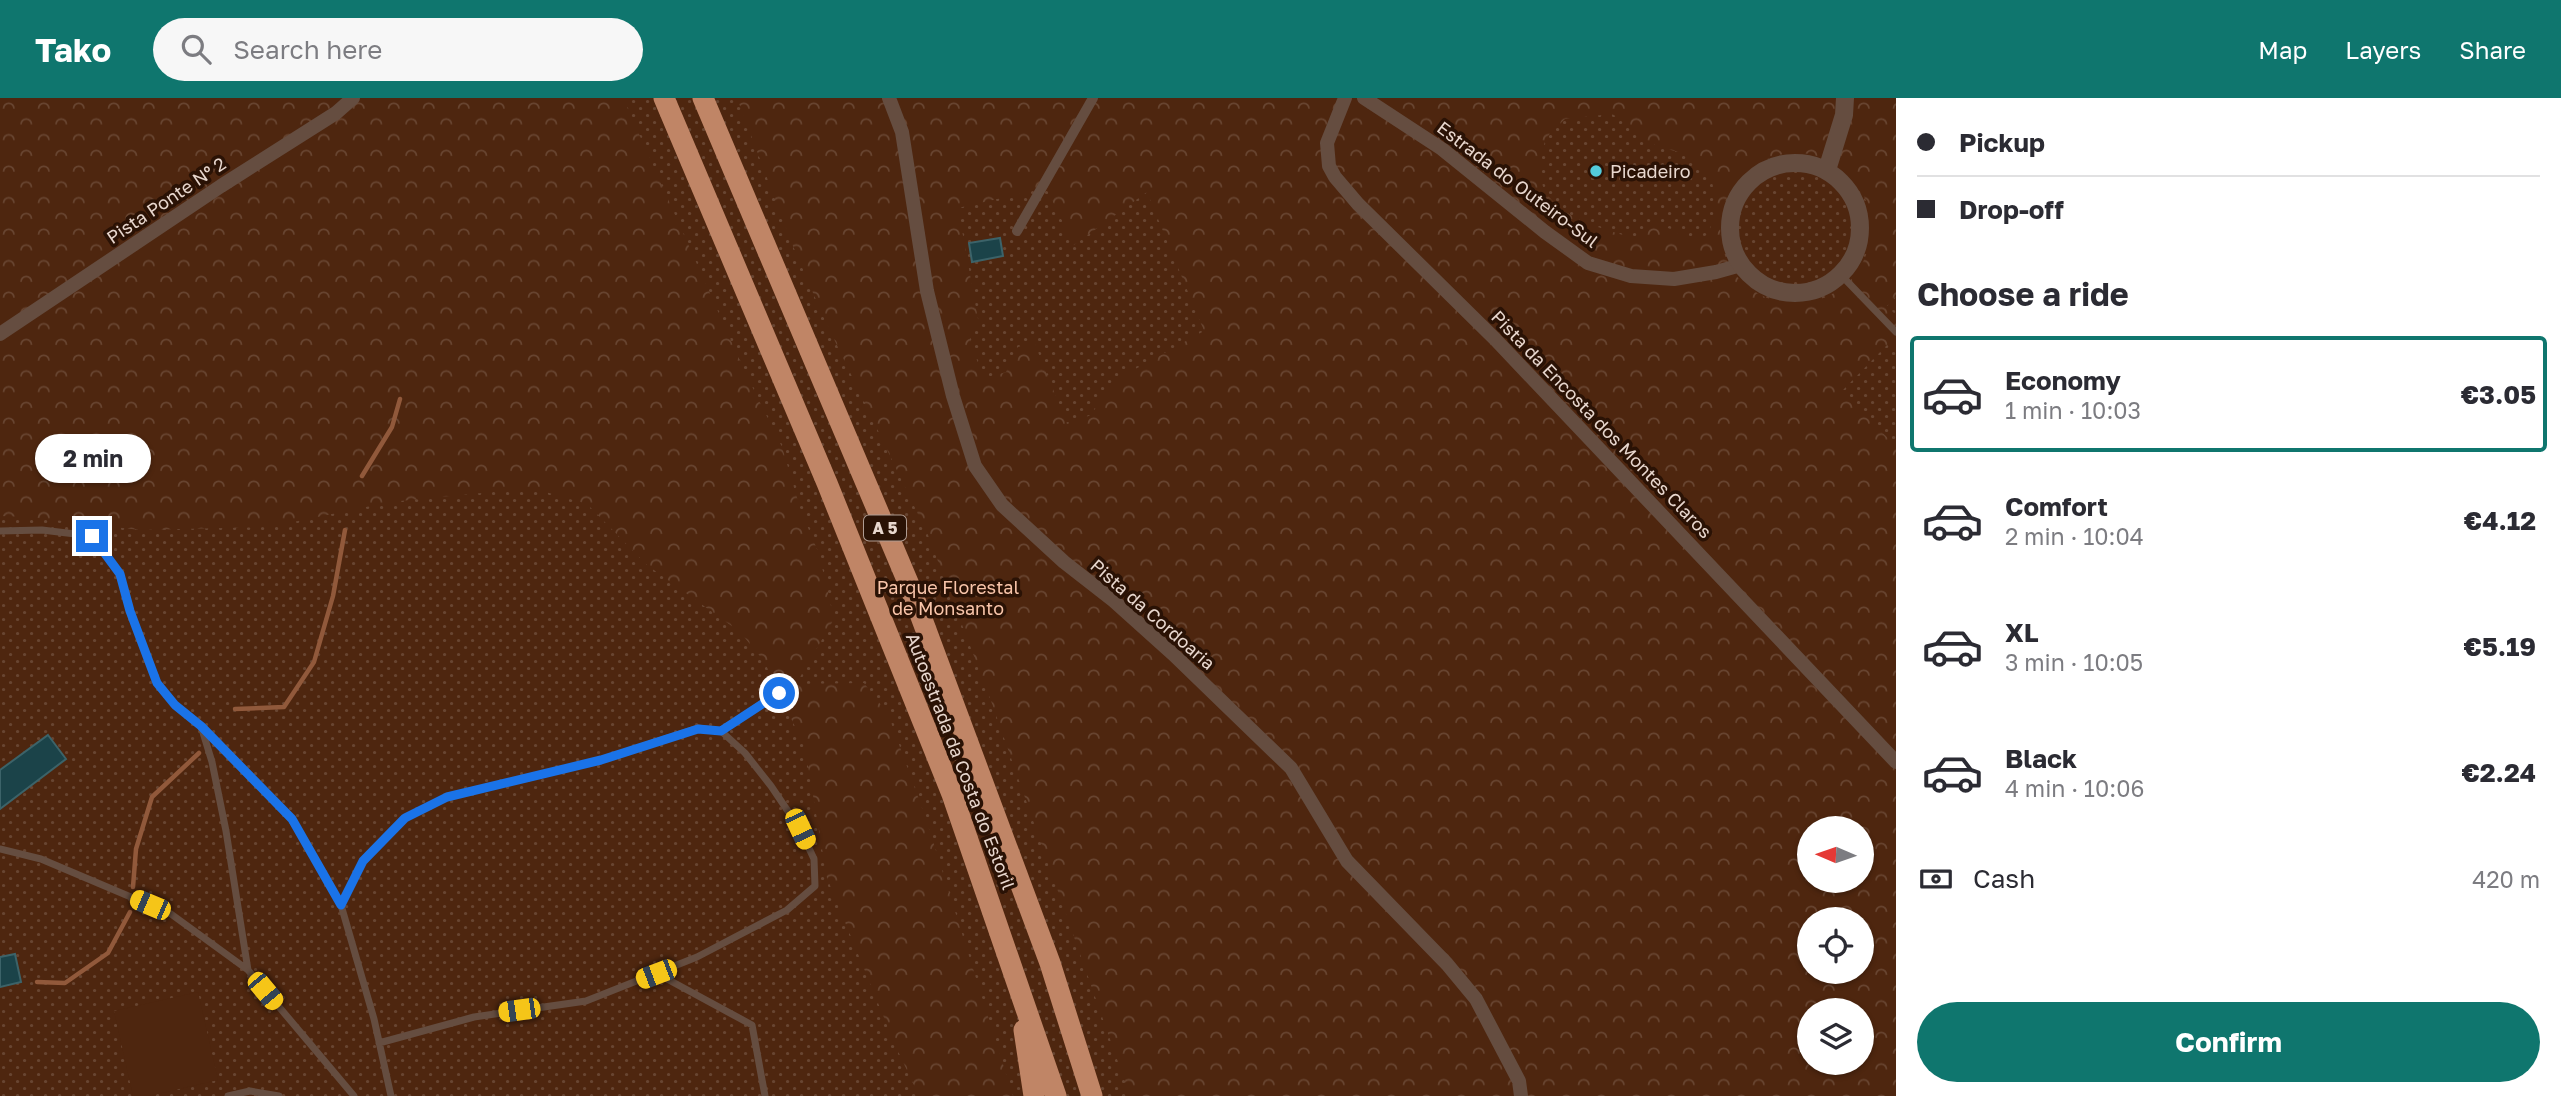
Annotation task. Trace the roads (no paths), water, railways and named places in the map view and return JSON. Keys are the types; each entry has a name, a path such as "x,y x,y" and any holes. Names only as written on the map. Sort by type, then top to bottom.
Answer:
{"highway":[{"name":"Autoestrada da Costa do Estoril","path":"664,98 833,496 937,755 1056,1096"},
{"name":"Autoestrada da Costa do Estoril","path":"703,98 910,587 1050,964 1092,1096"},
{"path":"1018,986 1034,1096"}],"street":[{"name":"Pista Ponte Nº 2","path":"0,334 221,186 336,113 352,98"},
{"name":"Pista da Cordoaria","path":"889,98 902,132 927,290 953,396 975,466 1002,505 1064,562 1114,601 1173,654 1291,768 1347,861 1447,964 1476,999 1519,1080 1521,1096"},
{"path":"1017,232 1093,98"},
{"name":"Pista da Encosta dos Montes Claros","path":"1345,98 1327,143 1329,166 1335,177 1358,204 1495,339 1896,762"},
{"name":"Estrada do Outeiro-Sul","path":"1364,98 1442,149 1545,232 1588,262 1631,276 1674,279 1741,265"},
{"path":"1827,170 1844,115 1845,98"},
{"path":"1796,162 1827,170 1843,183 1854,200 1860,219 1860,240 1853,259 1841,275 1827,286 1812,292 1780,292 1765,286 1741,265 1733,248 1730,229 1732,210 1740,192 1766,169 1796,162"}],"lane":[{"path":"1841,275 1896,332"},
{"path":"0,531 42,530 92,536 120,574 130,611 157,683 175,705 201,726 292,819 341,905 391,1096"},
{"path":"721,731 792,683"},
{"path":"201,726 212,762 226,831 248,970"},
{"path":"341,905 363,861 405,818 447,797 601,760 698,729 721,731 745,753 800,829 814,859 815,886 788,910 697,957 586,1001 474,1017 379,1043"},
{"path":"0,849 41,859 171,914 248,970 354,1096"},
{"path":"656,974 752,1025 765,1096"},
{"path":"228,1096 250,1091 279,1096"}],"waterway":[{"path":"362,476 392,427 400,399"},
{"path":"235,709 284,707 314,662 333,596 345,530"},
{"path":"133,887 136,849 152,797 199,753"},
{"path":"37,982 65,983 108,953 130,912"}],"place":[{"name":"Picadeiro","path":"1596,171"}],"park label":[{"name":"Parque Florestal de Monsanto","path":"948,597"}]}
